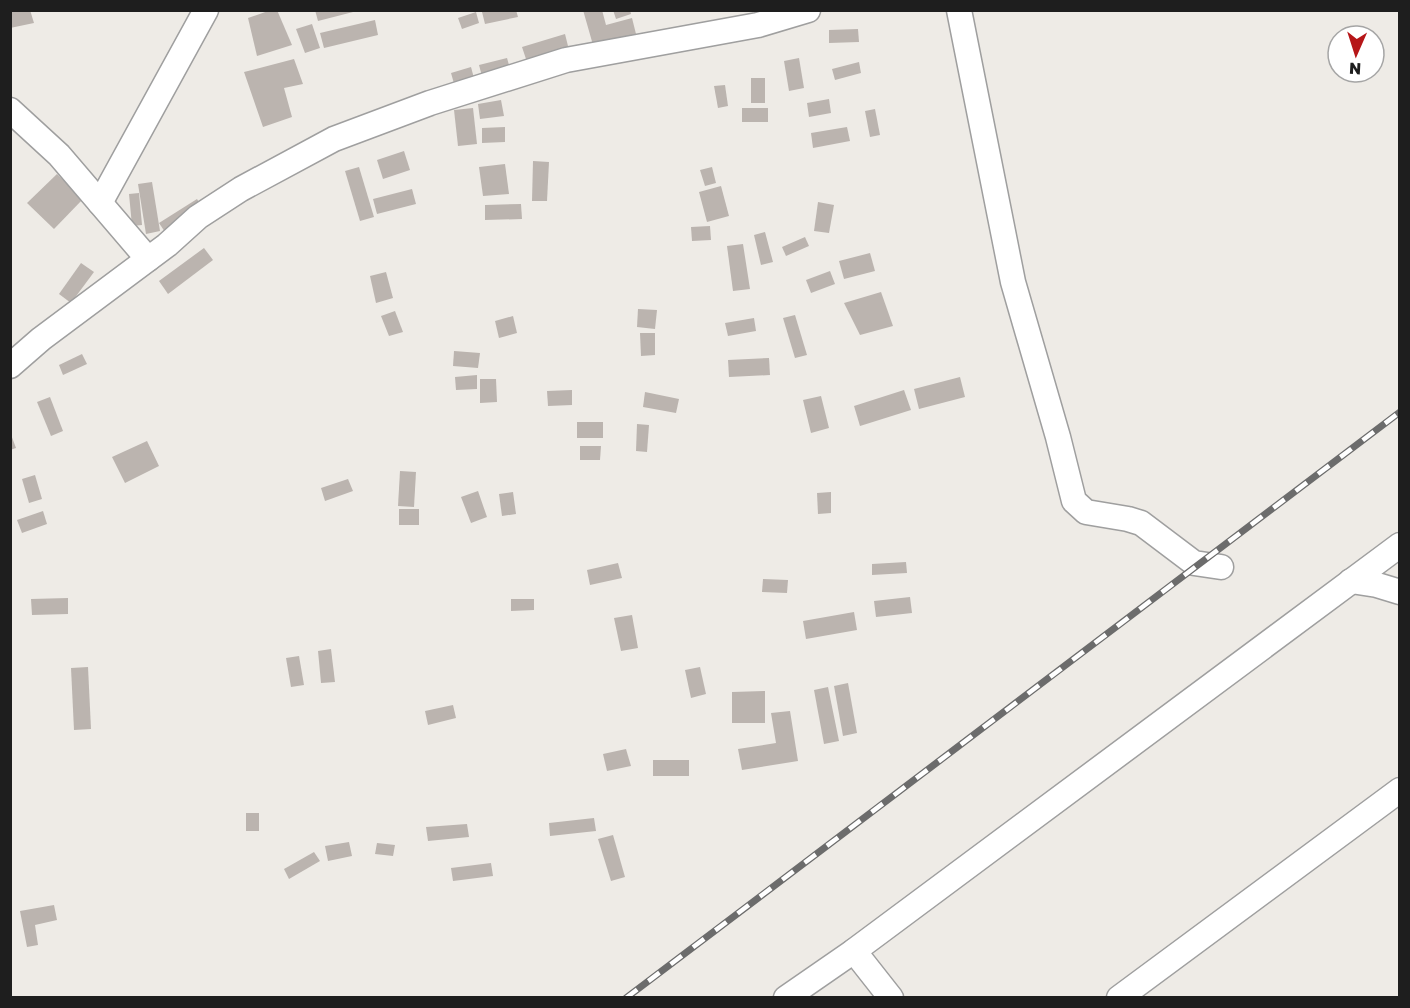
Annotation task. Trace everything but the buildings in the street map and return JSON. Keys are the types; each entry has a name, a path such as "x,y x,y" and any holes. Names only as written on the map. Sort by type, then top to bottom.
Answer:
{"street":[{"path":"10,366 40,339 148,259 198,217 241,189 334,139 430,103 566,60 758,25 808,10"},
{"path":"958,10 1013,282 1074,501 1086,512 1128,519 1140,524 1194,563 1221,567"},
{"path":"100,203 209,12"},
{"path":"10,110 59,155 148,259"},
{"path":"786,998 854,951 1400,545"},
{"path":"1351,581 1400,592"},
{"path":"1119,998 1400,790"},
{"path":"854,951 891,998"}],"railway":[{"path":"626,998 1400,412"}]}
